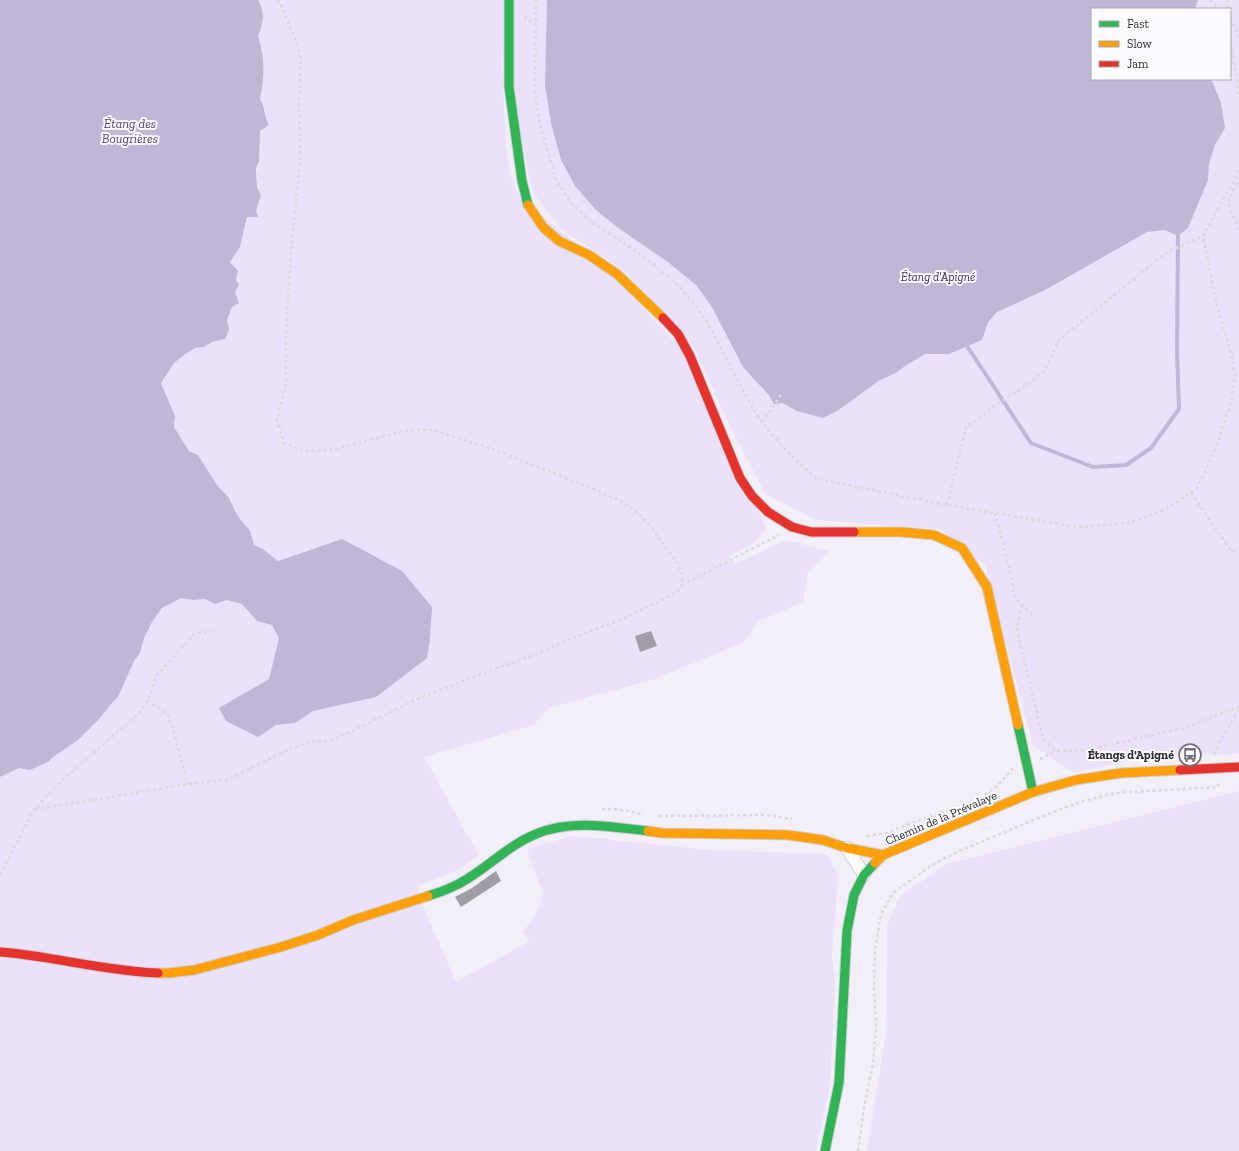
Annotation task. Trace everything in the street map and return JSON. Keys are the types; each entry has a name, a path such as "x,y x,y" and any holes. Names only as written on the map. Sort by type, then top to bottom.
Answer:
{"street":[{"path":"509,0 510,87 522,182 529,207 543,228 559,241 589,255 618,274 659,312 678,334 690,356 740,478 752,496 768,512 792,527 811,532 901,532 934,535 962,548 987,587 1033,792"},
{"name":"Chemin de la Prévalaye","path":"826,1151 838,1084 847,931 854,895 864,875 883,855 1033,792 1076,780 1121,773 1239,767"},
{"path":"0,952 29,954 143,972 169,973 194,970 318,935 352,920 442,892 466,880 516,845 536,834 564,826 596,825 662,833 788,835 823,840 847,848 883,855"},
{"path":"847,848 864,875"}],"path":[{"path":"279,0 295,39 301,60 300,158 291,253 286,336 286,384 277,420 284,443 303,451 330,450 408,430 432,430 490,448 599,491 624,503 639,514 652,528 676,560 682,574 682,585"},
{"path":"536,0 535,92 540,125 557,182 572,204 593,223 642,256 681,288 696,306 710,327 756,414 796,460 817,480 1078,527 1128,523 1165,510 1197,488 1216,448 1231,402 1235,376 1231,354 1217,306 1203,236"},
{"path":"1210,0 1219,8"},
{"path":"1231,20 1239,37"},
{"path":"1231,45 1239,97"},
{"path":"1239,168 1236,182 1228,202 1239,232"},
{"path":"947,504 966,426 983,416 990,409 1045,370 1059,340 1167,252 1203,236 1239,177"},
{"path":"1235,376 1239,377"},
{"path":"762,422 780,395"},
{"path":"1191,493 1232,552 1236,548"},
{"path":"995,513 1010,571 1014,595 1033,615"},
{"path":"35,809 188,784 227,780 290,749 308,742 332,740 417,699 491,670 532,656 567,640 623,619 670,596 682,585 792,527"},
{"path":"1022,604 1017,629 1043,739 1057,751"},
{"path":"0,875 35,809 56,786 139,713 148,700 157,675 194,634 212,631"},
{"path":"148,700 169,716 188,784"},
{"path":"983,797 998,785 1019,763 1039,759 1057,751 1085,750 1184,728 1239,707"},
{"path":"858,1151 865,1101 873,1064 876,1026 874,950 881,914 894,893 932,865 957,852 1053,812 1084,801 1115,793 1218,787 1219,769 1215,751 1239,707"},
{"path":"864,836 886,832 958,806"},
{"path":"595,809 615,809 650,815"},
{"path":"656,816 765,815 794,819"}],"green space":[{"path":"258,0 1239,0 1239,754 1150,756 1073,773 1033,745 985,565 940,529 816,520 766,495 728,422 694,347 622,269 562,230 533,193 501,49 506,146 510,173 519,196 612,274 686,354 758,510 766,528 754,543 729,556 735,564 786,540 829,551 808,572 803,602 759,621 744,642 652,680 548,708 534,725 424,757 479,856 456,871 418,886 424,909 456,982 530,941 523,932 539,909 543,894 527,849 572,836 709,850 827,854 838,875 832,958 835,981 830,1085 816,1151 0,1151 0,777 19,768 30,770 43,765 100,718 118,697 134,661 140,653 144,638 152,622 162,608 181,598 194,600 205,599 215,604 227,600 242,604 257,621 272,625 279,638 269,679 219,708 276,725 295,723 313,711 376,697 342,539 278,561 263,549 254,545 250,531 237,515 229,498 217,485 198,455 189,451 174,427 175,416 161,382 174,363 184,355 195,348 204,347 212,342 225,339 229,330 227,320 232,307 239,303 235,292 238,271 230,262 240,247 248,217 256,211 261,195 257,182 257,175 259,135 265,112 260,99 264,67 258,35 262,26 262,9"},
{"path":"1239,791 1239,1151 867,1151 886,1032 887,925 901,895 947,864"}],"water":[{"name":"Étang des Bougrières","path":"0,0 258,0 263,13 262,26 258,35 264,67 260,99 269,125 260,131 259,161 256,169 257,187 261,195 256,211 258,217 247,217 240,247 230,262 238,271 236,280 239,284 235,292 239,303 232,307 227,320 229,330 225,339 212,342 204,347 195,348 184,355 174,363 161,383 175,416 174,427 189,451 198,455 217,485 229,498 237,515 250,531 254,545 263,549 278,561 342,539 402,571 432,607 427,658 376,697 313,711 295,723 276,725 258,737 226,721 219,708 269,679 279,638 272,625 257,621 242,604 227,600 215,604 205,599 194,600 181,598 162,608 152,622 144,638 140,653 134,661 118,697 78,740 48,762 30,770 19,768 0,777"},
{"name":"Étang d'Apigné","path":"547,0 1198,0 1195,8 1091,8 1091,80 1211,80 1221,103 1225,128 1215,145 1209,163 1208,180 1188,228 1178,236 1165,230 1147,232 1045,290 997,312 988,322 982,340 949,354 925,354 896,373 880,380 837,411 823,418 797,411 783,403 774,404 768,394 743,367 712,307 697,286 668,262 617,227 596,210 575,186 561,160 551,123 545,85"}],"building":[{"path":"651,631 657,646 640,652 635,636"},
{"path":"496,871 501,881 461,907 455,897 472,888"}],"waterway":[{"path":"967,346 1031,443 1093,467 1126,465 1151,448 1179,409 1177,352 1178,236"}],"traffic: fast":[{"path":"509,0 509,87 522,181 528,205"},
{"path":"1018,725 1033,792"},
{"path":"428,896 458,884 518,843 550,829 578,825 592,825 648,831"},
{"path":"825,1151 839,1083 847,931 854,895 864,875 875,863"}],"traffic: slow":[{"path":"528,205 543,227 559,241 589,255 617,274 663,318"},
{"path":"854,532 901,532 934,535 962,548 987,587 1018,725"},
{"path":"875,863 883,855 1033,792 1076,780 1121,773 1180,770"},
{"path":"648,831 662,833 788,835 823,840 847,848 883,855"},
{"path":"158,973 194,970 281,947 318,935 353,920 428,896"}],"traffic: jam":[{"path":"663,318 678,334 690,356 740,478 752,496 768,512 792,527 811,532 854,532"},
{"path":"1180,770 1239,767"},
{"path":"0,952 138,972 158,973"}],"place":[{"name":"Étangs d'Apigné","path":"1190,755"}]}
